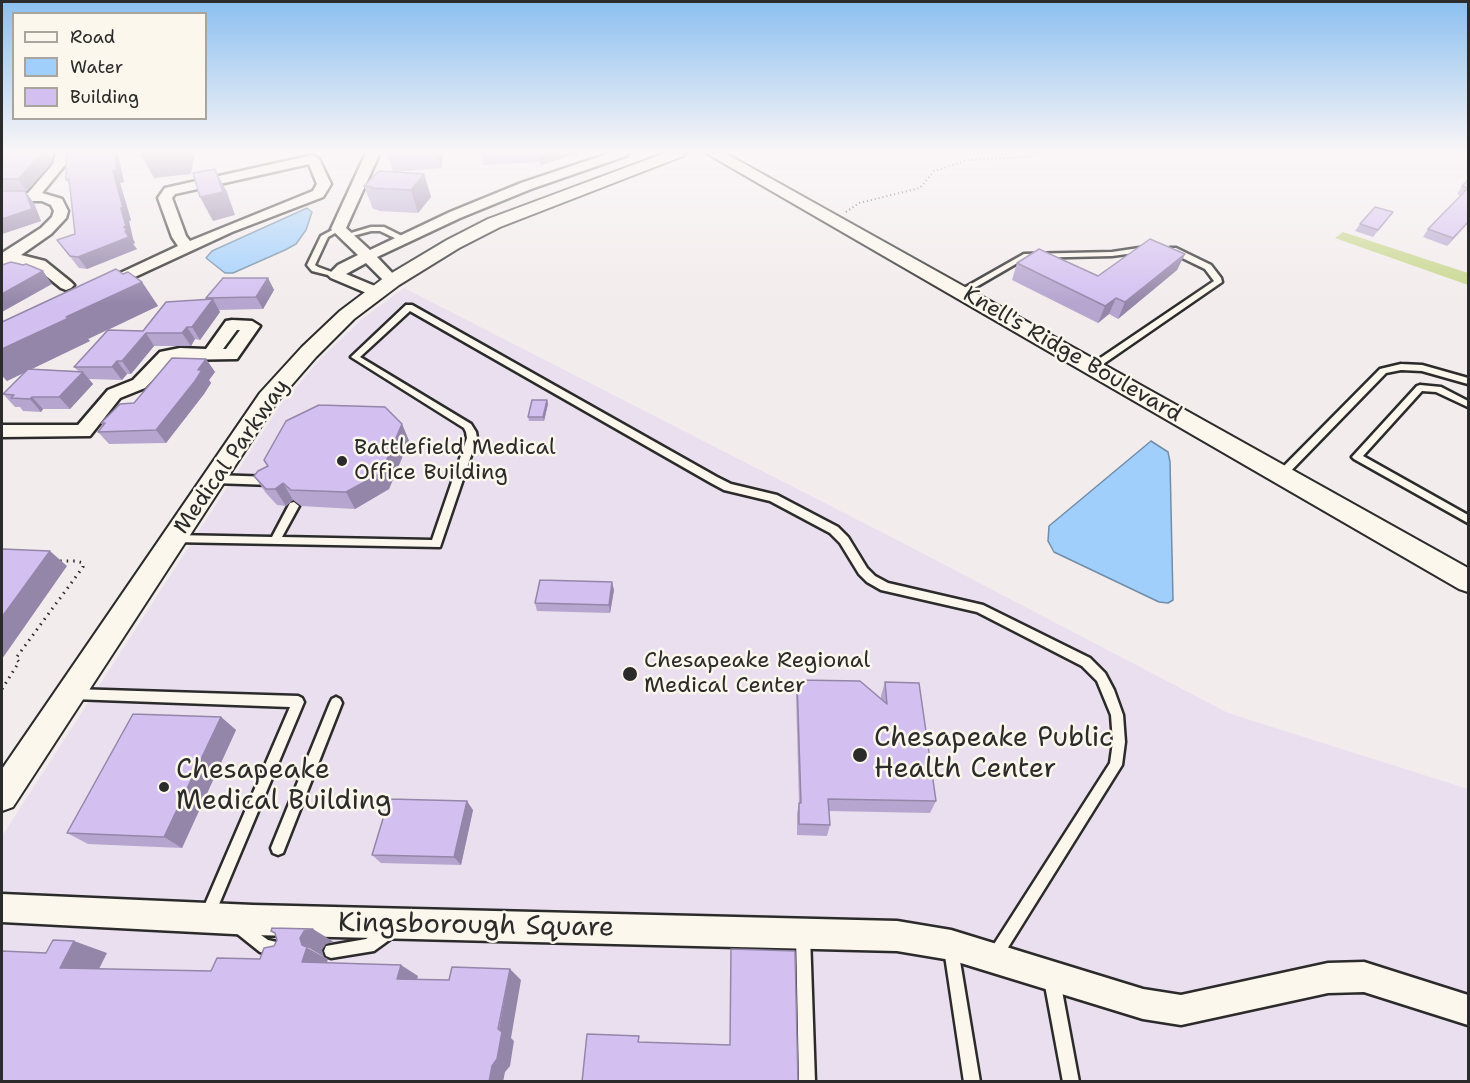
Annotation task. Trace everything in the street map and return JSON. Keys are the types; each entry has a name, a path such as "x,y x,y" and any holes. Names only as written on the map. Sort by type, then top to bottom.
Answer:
{"street":[{"path":"4,258 46,231 59,218 61,211 58,204"},
{"path":"167,204 179,237 187,247"},
{"path":"94,290 187,247 291,204"},
{"path":"350,204 342,232 368,256 384,286"},
{"path":"336,275 343,268 368,256 486,204"},
{"name":"Medical Parkway","path":"2,796 268,398 289,374 347,315 384,286 453,244 494,223 542,204"},
{"name":"Knell's Ridge Boulevard","path":"806,204 1468,581"},
{"path":"4,258 40,264 66,285"},
{"path":"336,275 384,286"},
{"path":"2,431 82,431 114,394 139,384 165,356 180,353 211,354"},
{"name":"Knell's Ridge Boulevard","path":"1430,560 1468,592"},
{"name":"Kingsborough Square","path":"2,908 218,919 897,936 951,945 1143,1004 1181,1010 1328,978 1364,977 1468,1010"}],"lane":[{"path":"336,275 315,269 311,265 325,236 342,232 381,229 404,239"},
{"path":"961,292 1024,256 1112,254 1157,248"},
{"path":"1093,367 1218,282 1208,267 1166,248"},
{"path":"174,539 436,544 472,438 471,432 468,426 355,357 409,307 714,480 728,487 773,498 834,531 844,540 863,571 878,583 979,608 1086,662 1108,690 1117,715 1119,742 1116,765 994,958"},
{"path":"1281,475 1383,371 1401,367 1422,368 1468,381"},
{"path":"1468,404 1438,389 1420,388 1357,457 1468,519"},
{"path":"214,479 272,481"},
{"path":"275,541 294,506"},
{"path":"70,694 298,702 218,919 265,947 291,951"},
{"path":"278,848 336,704"},
{"path":"331,951 369,946 399,924"},
{"path":"803,934 807,1082"},
{"path":"951,945 972,1082"},
{"path":"1052,976 1071,1082"}],"path":[{"path":"834,219 858,204"},
{"path":"2,689 19,662 16,658 83,567 83,563 76,561 56,561"}],"shaded area":[{"name":"Chesapeake Regional Medical Center","path":"404,288 899,541 1228,713 1468,789 1468,1081 2,1081 2,836 279,407 320,359 362,319"}],"green space":[{"path":"1343,232 1468,273 1468,285 1335,238"}],"water":[{"path":"307,208 312,212 306,230 296,244 285,250 233,273 225,273 206,258 212,251"},
{"path":"1151,441 1168,452 1170,462 1173,600 1168,603 1159,602 1054,552 1048,541 1049,526"}],"building":[{"path":"2,204 30,204 32,209 2,219"},
{"path":"72,204 122,204 126,226 124,227 129,237 78,257 70,256 57,240 75,234"},
{"path":"1453,204 1468,204 1468,222 1453,238 1428,229"},
{"path":"1375,207 1393,212 1378,230 1360,224"},
{"path":"1150,239 1185,254 1125,302 1116,298 1105,306 1017,263 1039,249 1098,276"},
{"path":"11,262 26,264 43,271 2,294 2,265"},
{"path":"116,269 123,274 128,272 142,282 2,349 2,322"},
{"path":"223,278 268,278 256,297 206,298"},
{"path":"213,299 192,327 187,327 182,333 146,333 122,361 117,361 112,367 74,367 108,330 143,331 166,302"},
{"path":"172,358 206,359 198,370 202,370 195,381 156,430 98,432 105,423 101,423 120,404 134,403"},
{"path":"28,369 83,372 59,397 11,398 14,395 3,394"},
{"path":"532,400 547,400 543,417 528,417"},
{"name":"Battlefield Medical Office Building","path":"319,405 385,407 402,424 381,473 346,492 291,490 283,483 275,489 266,489 254,476 268,466 264,460 286,421"},
{"path":"2,549 50,551 2,617"},
{"path":"540,580 612,582 609,605 535,603"},
{"name":"Chesapeake Public Health Center","path":"797,680 860,681 887,704 885,682 919,683 936,801 828,799 830,825 799,824 799,803 801,803"},
{"name":"Chesapeake Medical Building","path":"133,714 221,717 164,837 67,833"},
{"path":"389,799 467,801 454,857 372,855"},
{"path":"272,928 313,929 304,931 300,938 302,945 307,947 302,962 401,965 397,979 449,980 452,967 510,969 498,1029 502,1032 497,1059 492,1066 489,1082 2,1082 2,951 46,953 53,940 74,941 60,968 211,971 217,958 260,959 264,948 274,946 277,940 275,933 271,931"},
{"path":"731,949 795,951 798,1082 582,1082 587,1034 639,1036 638,1042 730,1045"}],"place":[{"name":"Battlefield Medical Office Building","path":"342,461"},
{"name":"Chesapeake Regional Medical Center","path":"630,674"},
{"name":"Chesapeake Public Health Center","path":"860,755"},
{"name":"Chesapeake Medical Building","path":"164,787"}]}
